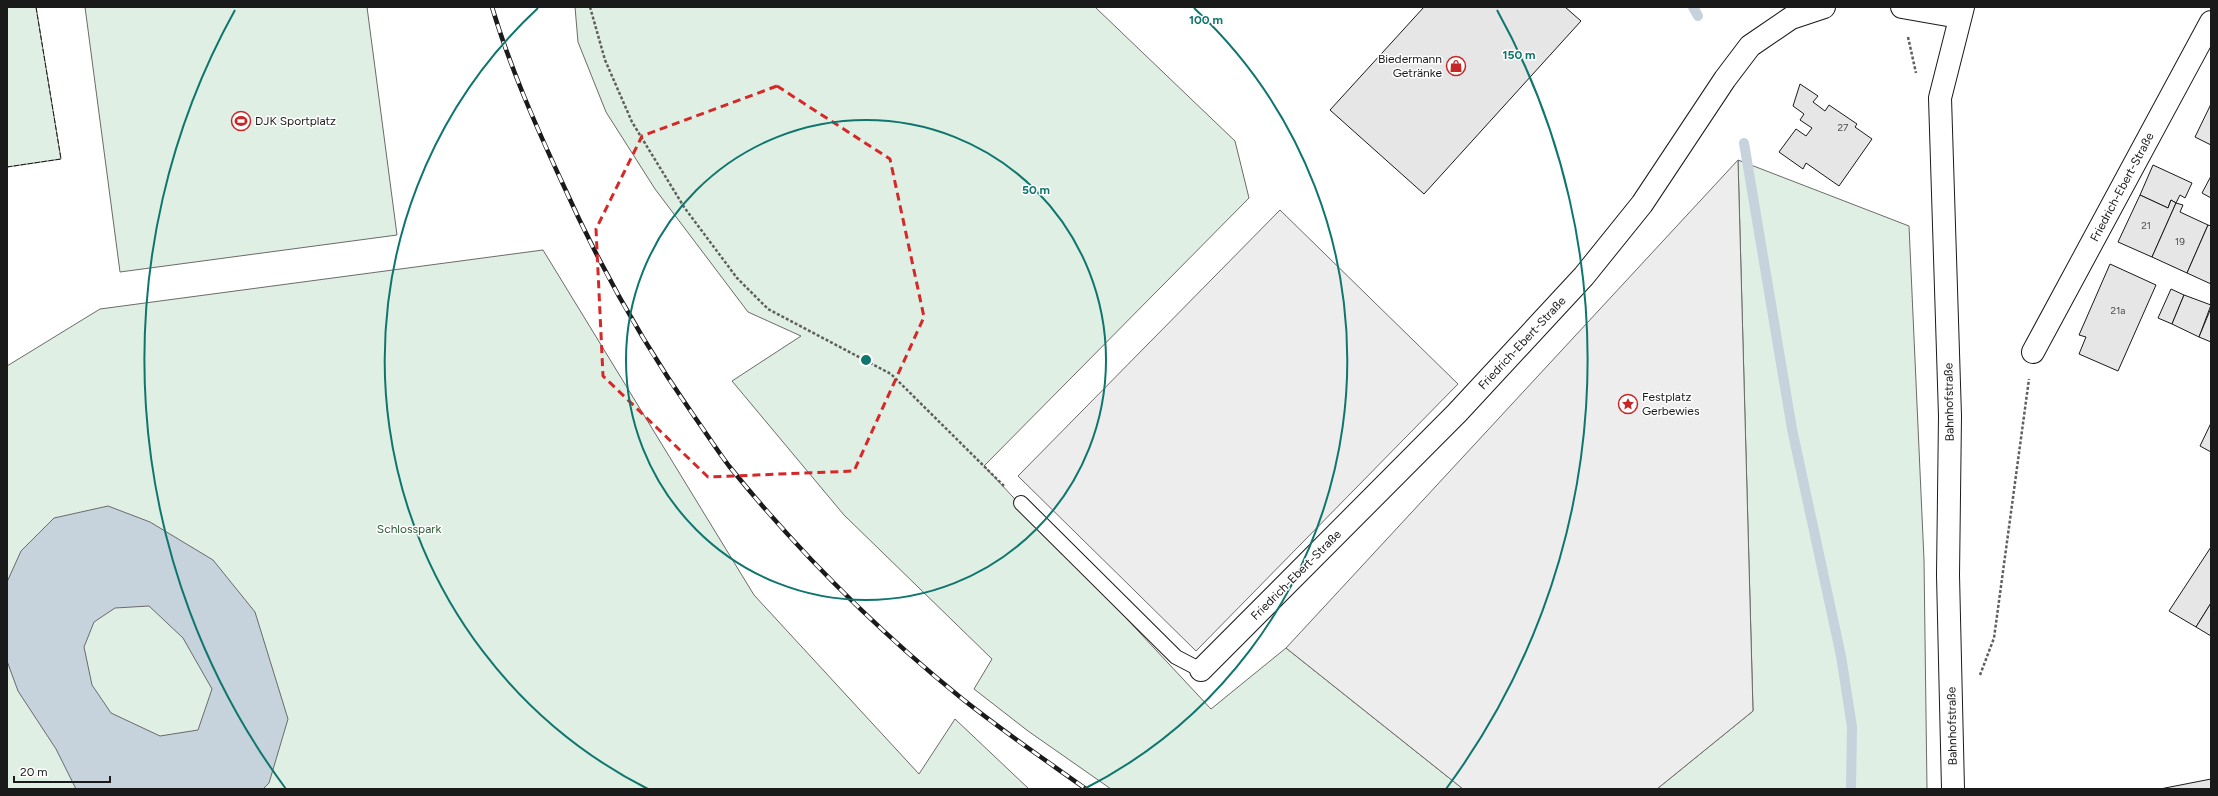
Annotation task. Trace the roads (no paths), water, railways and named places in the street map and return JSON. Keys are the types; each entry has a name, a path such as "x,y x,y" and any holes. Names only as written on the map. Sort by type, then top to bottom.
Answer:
{"street":[{"name":"Friedrich-Ebert-Straße","path":"1201,670 1457,413 1584,276 1642,204 1725,79 1750,46 1791,18 1824,7"},
{"path":"1902,7 1964,10"},
{"name":"Bahnhofstraße","path":"1953,789 1948,575 1950,416 1940,98 1964,10"},
{"name":"Friedrich-Ebert-Straße","path":"2033,352 2211,22"}],"lane":[{"path":"1021,503 1176,657 1201,670"}],"waterway":[{"path":"1693,7 1698,16"},
{"path":"1744,143 1792,429 1841,656 1852,727 1851,789"}],"railway":[{"path":"492,7 532,116 575,211 606,272 656,360 729,466 782,528 838,588 898,644 975,709 1086,789"}],"place":[{"name":"Biedermann Getränke","path":"1456,66"},
{"name":"DJK Sportplatz","path":"241,121"},
{"name":"Festplatz Gerbewies","path":"1628,404"}],"park label":[{"name":"Schlosspark","path":"409,529"}]}
